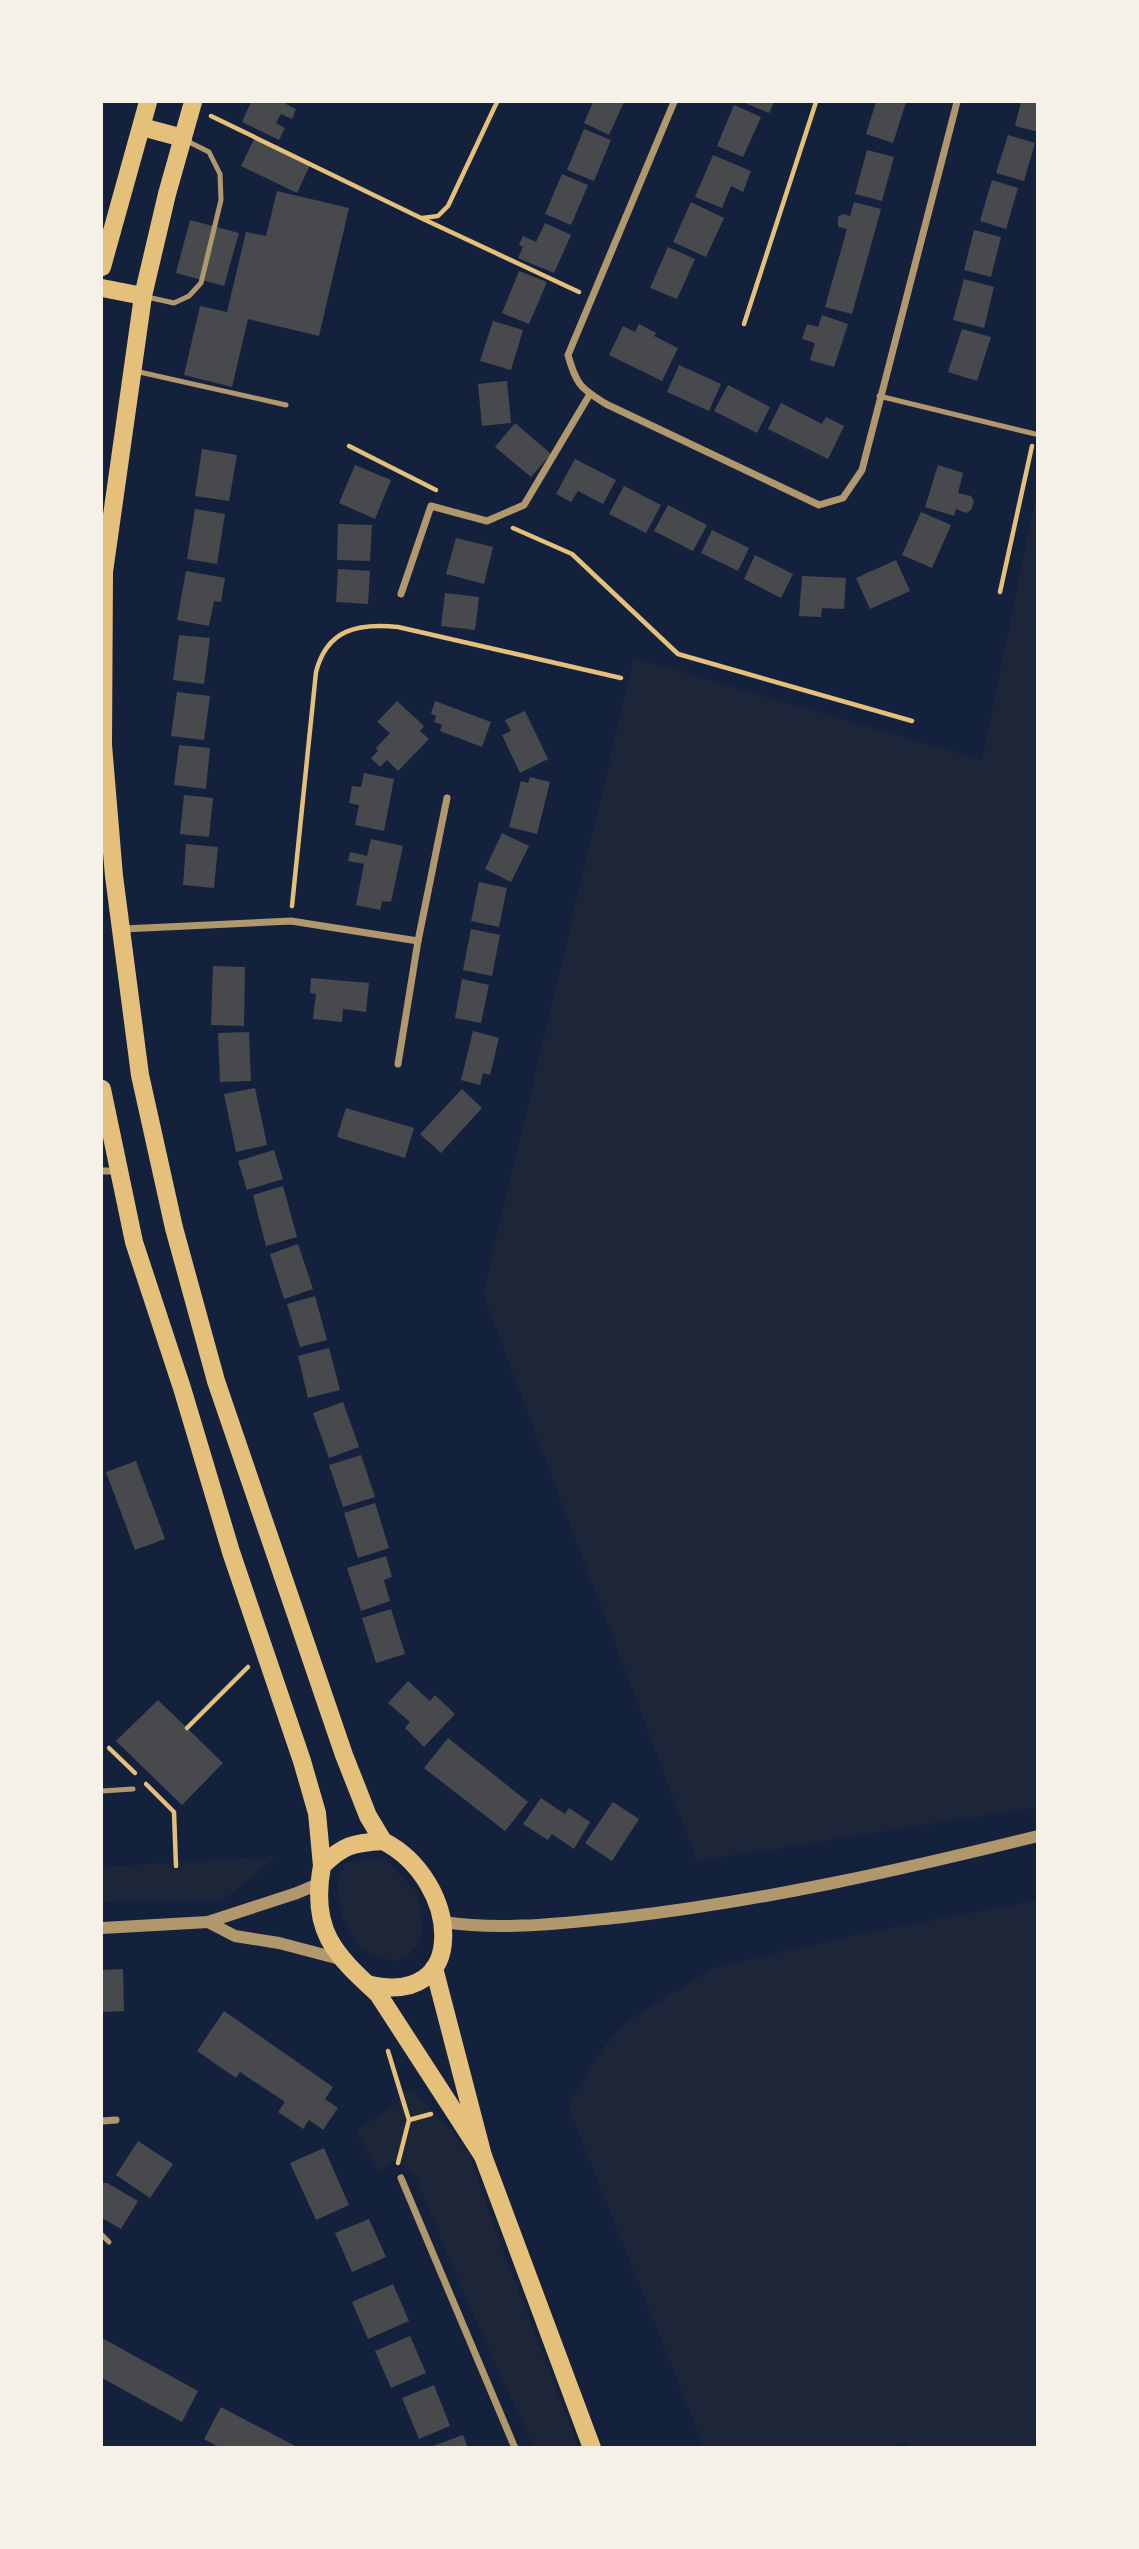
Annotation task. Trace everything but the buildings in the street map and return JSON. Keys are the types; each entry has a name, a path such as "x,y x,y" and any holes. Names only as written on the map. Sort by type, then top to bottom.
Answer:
{"highway":[{"path":"102,267 148,102"},
{"path":"192,104 143,296 104,572 103,745 119,929 140,1074 174,1228 216,1381 344,1755 368,1816 383,1840 417,1867 428,1881 440,1907 443,1922 441,1951 434,1968 409,1985 383,1988 366,1984"},
{"path":"142,127 183,138"},
{"path":"102,288 143,296"},
{"path":"102,1089 110,1171 317,1813 320,1875 318,1902 327,1937 340,1959 378,1994 484,2157"},
{"path":"320,1875 345,1847 355,1843 383,1840"},
{"path":"434,1968 484,2157 593,2448"}],"street":[{"path":"674,102 568,355 575,380 606,404 819,505 843,498 862,470 957,102"},
{"path":"401,594 431,506 487,521 524,505 590,394"},
{"path":"398,1064 418,941 447,798"},
{"path":"119,929 291,921 418,941"},
{"path":"443,1922 488,1927 528,1927 676,1911 900,1871 1038,1836"},
{"path":"102,1928 208,1922 297,1894 320,1875"},
{"path":"208,1922 235,1936 279,1942 340,1959"},
{"path":"102,2121 116,2120"},
{"path":"401,2178 515,2448"}],"lane":[{"path":"143,296 174,303 189,296 201,283 221,200 220,174 209,152 183,138"},
{"path":"132,370 285,405"},
{"path":"879,396 1035,434"},
{"path":"102,1791 133,1789"},
{"path":"102,2235 109,2242"}],"path":[{"path":"421,218 438,216 448,206 497,102"},
{"path":"744,324 816,102"},
{"path":"192,104 421,218 591,297"},
{"path":"1000,592 1035,434"},
{"path":"349,446 441,492"},
{"path":"492,518 572,554 678,654 912,721"},
{"path":"291,921 316,672 321,653 336,638 353,628 375,625 398,628 621,678"},
{"path":"187,1728 248,1667"},
{"path":"109,1748 174,1812 176,1866"},
{"path":"386,2046 409,2120 397,2159 401,2178"}],"shaded area":[{"path":"1037,490 1037,1807 697,1861 483,1294 634,658 982,760"},
{"path":"277,1856 223,1900 102,1902 102,1867"},
{"path":"368,1858 387,1861 416,1892 424,1919 419,1944 408,1956 396,1961 380,1958 360,1948 343,1919 337,1890 339,1874 347,1862"},
{"path":"1037,1900 1037,2447 908,2448 906,2441 890,2448 704,2447 568,2106 598,2055 629,2020 713,1968 860,1934"},
{"path":"411,2089 449,2127 468,2152 504,2254 579,2447 533,2447 452,2267 416,2178 397,2159 378,2173 356,2131 400,2101 401,2094"}]}
